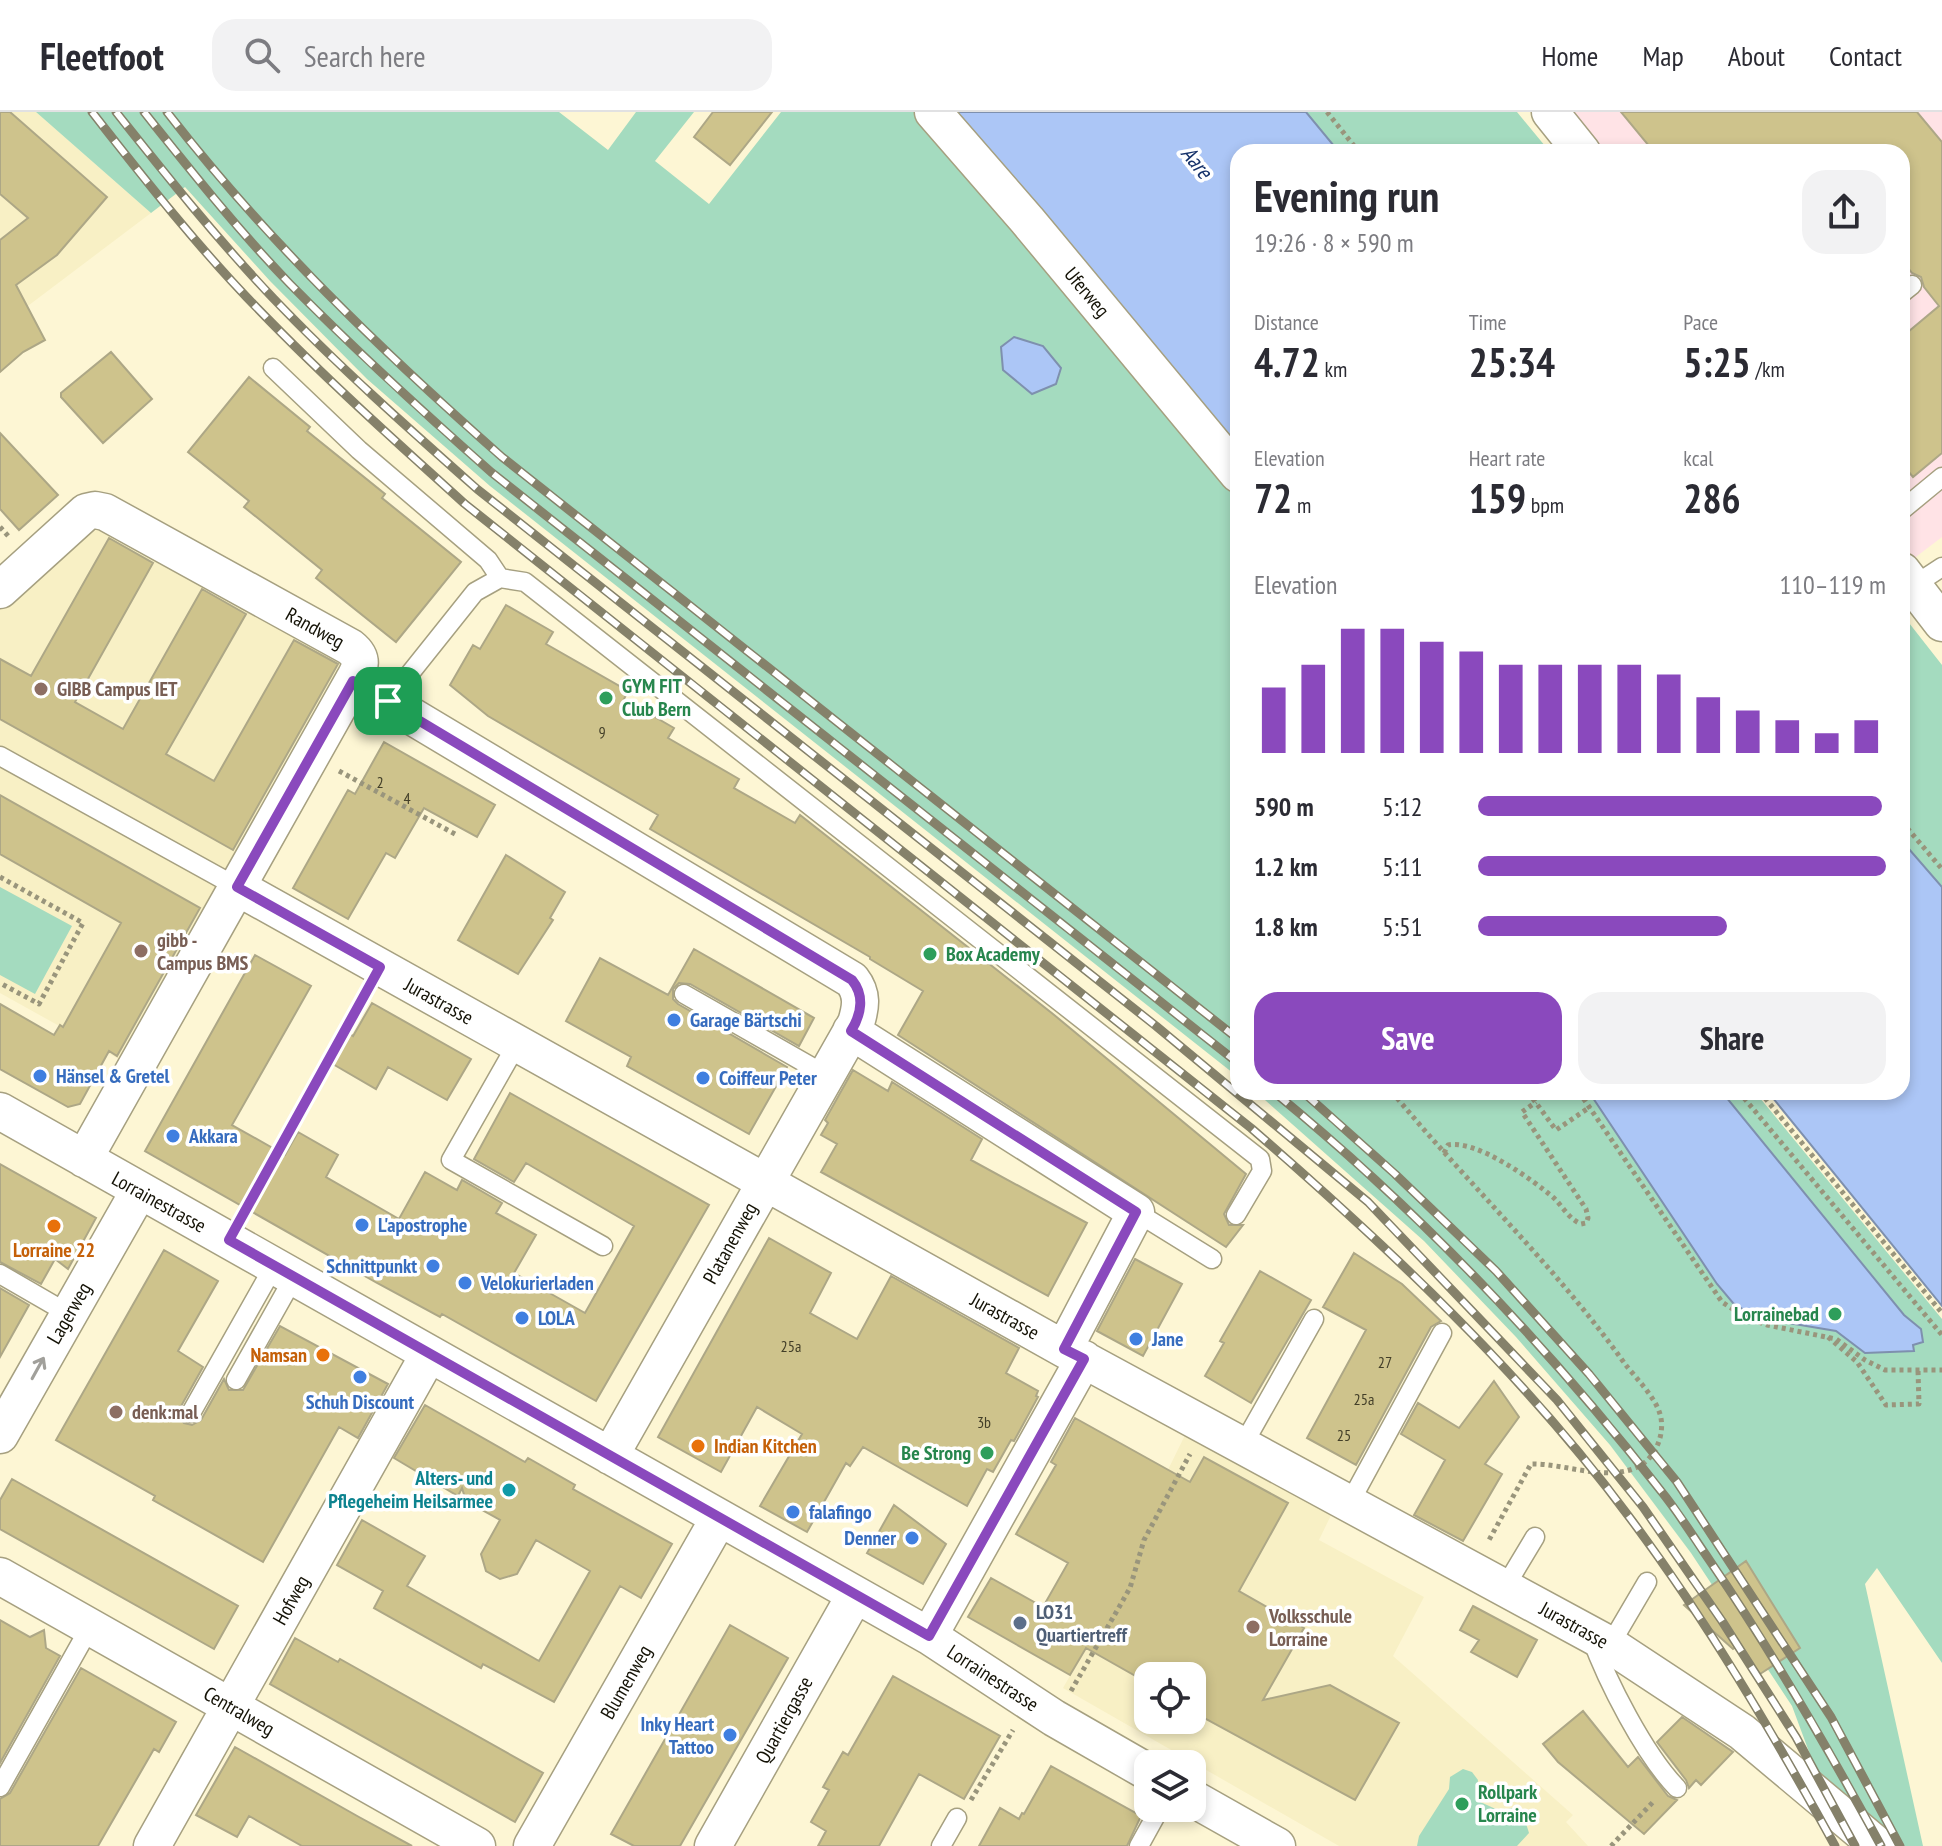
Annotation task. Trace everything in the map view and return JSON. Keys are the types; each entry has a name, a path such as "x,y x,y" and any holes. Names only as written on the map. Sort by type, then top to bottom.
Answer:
{"street":[{"name":"Uferweg","path":"933,112 1019,210 1230,464"},
{"path":"1550,112 1576,144"},
{"name":"Randweg","path":"0,590 80,517 95,510 105,512 350,647 360,661 353,681"},
{"path":"1919,575 1942,623"},
{"path":"84,1159 353,681 852,980 859,988 861,997 860,1010 851,1031 981,1101 1136,1212 1074,1354 929,1636"},
{"name":"Jurastrasse","path":"237,887 764,1183 1600,1639 1742,1732 1878,1846"},
{"name":"Platanenweg","path":"610,1456 851,1031"},
{"name":"Lorrainestrasse","path":"0,1111 929,1636 1042,1710 1134,1764"},
{"name":"Lagerweg","path":"0,1435 139,1191"},
{"name":"Hofweg","path":"152,1846 429,1354"},
{"name":"Blumenweg","path":"532,1846 719,1518"},
{"name":"Centralweg","path":"0,1576 477,1846"},
{"name":"Quartiergasse","path":"713,1846 855,1595"},
{"path":"1206,1806 1277,1846"}],"lane":[{"path":"273,368 359,450 488,560 500,578"},
{"path":"1910,503 1942,477"},
{"path":"388,701 475,592 500,578 525,582 1260,1159 1262,1171 1236,1215"},
{"path":"0,756 237,887"},
{"path":"684,994 826,1075"},
{"path":"517,1044 451,1160 603,1246"},
{"path":"1136,1212 1212,1259"},
{"path":"236,1380 284,1271"},
{"path":"191,1413 284,1271"},
{"path":"0,1274 69,1314"},
{"path":"1243,1445 1314,1319"},
{"path":"1349,1504 1442,1333"},
{"path":"1505,1587 1535,1537"},
{"path":"1647,1582 1600,1639 1608,1677 1659,1769 1674,1785"},
{"path":"0,1787 90,1627"},
{"path":"941,1846 961,1810"},
{"path":"1139,1846 1152,1822"}],"path":[{"path":"1327,112 1353,144"},
{"path":"310,755 455,834"},
{"path":"1910,831 1942,869"},
{"path":"0,877 83,923 39,1004 0,983"},
{"path":"229,1240 380,967"},
{"path":"1399,1100 1591,1315 1660,1413 1660,1437 1656,1448 1647,1461 1623,1473 1531,1464 1472,1569"},
{"path":"1585,1100 1722,1302 1745,1317 1767,1325 1828,1336 1885,1370 1942,1370"},
{"path":"1748,1100 1784,1133 1942,1313"},
{"path":"1765,1100 1784,1133 1942,1335"},
{"path":"1444,1153 1448,1145 1459,1143 1495,1159 1547,1193 1574,1221 1586,1223 1586,1209 1522,1112 1536,1102 1556,1130 1590,1107"},
{"path":"1828,1336 1857,1362 1886,1405 1919,1404 1918,1370"},
{"path":"961,1810 1042,1710 1130,1588 1144,1540 1193,1450"},
{"path":"1611,1846 1674,1785"}],"shaded area":[{"path":"0,112 36,112 151,213 0,327"},
{"path":"1556,112 1942,112 1942,537 1910,561 1910,144 1583,144"},
{"path":"93,520 348,659 124,1062 0,993 0,601"},
{"name":"Volksschule Lorraine","path":"1188,1429 1334,1509 1319,1540 1424,1597 1393,1656 1573,1815 1566,1822 1588,1846 1339,1846 1206,1770 1206,1750 1171,1750 1143,1734 1206,1734 1206,1662 1134,1662 1134,1729 1063,1688 1121,1586 1136,1535"}],"green space":[{"path":"36,112 559,112 608,150 636,112 694,112 655,161 709,204 781,112 922,112 1230,478 1230,1071 490,486 367,379 270,281 185,187 151,213"},
{"path":"1306,112 1517,112 1543,144 1332,144"},
{"path":"1910,624 1942,665 1942,887 1910,850"},
{"path":"0,887 72,926 35,994 0,975"},
{"path":"1265,1100 1762,1100 1942,1319 1942,1663 1877,1568 1865,1584 1923,1846 1887,1846 1825,1795 1792,1706 1691,1553 1610,1445 1516,1337 1424,1241"},
{"name":"Rollpark Lorraine","path":"1463,1769 1472,1772 1478,1780 1476,1800 1500,1811 1512,1808 1524,1817 1529,1833 1517,1846 1417,1846 1419,1836 1449,1789 1450,1777"}],"water":[{"name":"Aare","path":"955,112 1306,112 1332,144 1230,144 1230,440"},
{"path":"1014,337 1043,346 1061,368 1056,384 1032,394 1003,370 1001,347"},
{"path":"1910,850 1942,887 1942,1306 1775,1100 1910,1100"},
{"path":"1594,1100 1729,1100 1904,1315 1921,1329 1923,1342 1913,1345 1914,1351 1865,1353 1836,1331 1770,1320 1749,1313 1733,1303 1717,1284"}],"building":[{"path":"0,112 10,112 107,197 57,255 16,285 45,340 23,352 0,372 0,240 28,218 0,194"},
{"path":"713,112 772,112 730,165 694,137"},
{"path":"1621,112 1917,112 1942,142 1942,453 1913,477 1910,473 1910,330 1939,306 1924,287 1921,277 1910,271 1910,144 1647,144"},
{"path":"111,352 152,399 103,443 61,397 61,393"},
{"path":"249,377 310,427 307,431 385,494 382,498 461,562 396,642 316,578 322,570 244,507 249,501 188,452"},
{"path":"0,433 58,495 19,530 0,509"},
{"name":"GIBB Campus IET","path":"109,538 153,563 75,702 123,729 202,589 246,614 166,754 214,781 294,640 338,664 233,850 0,719 0,659 31,676"},
{"path":"506,605 553,632 546,644 628,691 624,699 674,728 668,738 739,779 734,788 795,823 800,815 1053,1014 1246,1174 1224,1214 1229,1225 1243,1225 1226,1247 898,1035 923,991 650,829 658,815 488,716 450,685 473,645 480,649"},
{"path":"384,742 495,805 477,837 424,808 395,858 386,853 348,919 293,888 348,790 355,794"},
{"name":"gibb - Campus BMS","path":"0,795 200,908 117,1056 109,1051 80,1104 68,1107 0,1069 0,1004 54,1035 60,1025 63,1027 121,923 0,854"},
{"path":"506,855 565,892 550,918 553,920 518,974 458,940"},
{"path":"694,949 814,1018 799,1046 690,984 679,983 673,989 673,999 678,1004 787,1067 749,1134 627,1066 631,1057 566,1021 600,958 668,995"},
{"path":"255,955 311,986 232,1125 285,1155 298,1132 338,1155 326,1177 399,1219 425,1172 457,1190 462,1180 502,1203 496,1213 536,1235 514,1273 585,1313 634,1226 526,1163 514,1182 474,1159 510,1093 709,1205 596,1401 442,1314 440,1317 377,1283 145,1151"},
{"path":"372,1003 471,1059 447,1100 388,1067 376,1089 331,1063 348,1033 353,1036"},
{"path":"853,1070 888,1091 892,1082 982,1139 971,1160 1087,1223 1048,1296 821,1172 837,1144 821,1135 828,1123 825,1120"},
{"path":"0,1164 96,1218 68,1269 55,1259 41,1284 0,1262"},
{"path":"769,1238 831,1273 810,1313 857,1339 891,1276 1019,1348 1006,1373 1038,1391 1038,1397 1014,1441 1011,1440 993,1472 987,1469 967,1506 863,1447 850,1466 846,1463 807,1532 760,1506 802,1434 757,1407 721,1472 658,1437"},
{"path":"164,1250 218,1281 178,1351 203,1367 180,1408 180,1418 184,1423 192,1425 201,1420 224,1379 229,1390 243,1390 280,1326 388,1384 358,1438 339,1427 263,1562 153,1500 155,1496 56,1440"},
{"path":"1354,1253 1402,1284 1441,1321 1431,1327 1356,1465 1307,1438 1366,1330 1323,1307"},
{"path":"1135,1259 1182,1284 1143,1356 1097,1331"},
{"path":"1260,1271 1311,1300 1251,1403 1205,1376 1224,1343 1220,1341"},
{"path":"0,1288 29,1305 0,1357"},
{"path":"1494,1381 1519,1417 1485,1464 1502,1474 1463,1541 1414,1515 1445,1460 1401,1434 1418,1403 1459,1428"},
{"path":"425,1405 525,1462 528,1458 575,1485 573,1489 672,1544 641,1598 620,1586 554,1702 483,1664 481,1668 374,1608 383,1591 337,1565 362,1520 425,1556 407,1586 539,1661 590,1571 536,1540 517,1574 500,1579 486,1571 481,1554 500,1520 466,1501 462,1488 458,1496 394,1458"},
{"path":"1075,1418 1190,1482 1204,1457 1288,1503 1239,1591 1304,1628 1263,1700 1330,1685 1399,1723 1355,1800 1206,1719 1206,1662 1134,1662 1134,1675 1086,1648 1070,1675 968,1617 991,1578 1043,1607 1068,1563 1016,1534 1056,1465 1051,1462"},
{"path":"12,1479 238,1606 214,1649 0,1529 0,1500"},
{"path":"894,1505 946,1544 923,1584 867,1553"},
{"path":"1746,1561 1800,1648 1760,1674 1737,1646 1733,1649 1684,1605"},
{"path":"1473,1606 1537,1640 1517,1677 1471,1652 1479,1640 1460,1630"},
{"path":"0,1620 30,1637 44,1630 46,1648 60,1656 0,1763"},
{"path":"730,1625 788,1658 680,1846 634,1846 611,1834"},
{"path":"295,1638 338,1662 340,1659 543,1773 515,1822 270,1684"},
{"path":"81,1668 176,1722 159,1752 154,1749 98,1846 0,1846 0,1799 10,1793"},
{"path":"893,1676 1000,1736 964,1799 919,1774 879,1846 818,1846 826,1831 811,1822 829,1790 823,1787 843,1752 848,1755"},
{"path":"1583,1711 1628,1767 1638,1757 1668,1796 1677,1800 1644,1834 1558,1762 1543,1744"},
{"path":"1682,1717 1733,1752 1701,1785 1696,1780 1689,1788 1657,1742"},
{"path":"235,1747 412,1846 302,1846 249,1816 237,1837 196,1815"},
{"path":"1051,1766 1134,1812 1134,1822 1138,1822 1127,1846 979,1846 1000,1808 1019,1819"}],"railway":[{"path":"92,112 174,215 238,288 336,386 465,504 1251,1128 1403,1265 1544,1412 1630,1518 1738,1678 1835,1846"},
{"path":"116,112 212,230 273,298 347,372 477,489 1230,1087"},
{"path":"144,112 233,221 290,284 389,380 491,472 1230,1057"},
{"path":"167,112 244,205 326,292 502,457 1230,1033"},
{"path":"1245,1100 1368,1202 1557,1400 1643,1507 1722,1621 1796,1737 1855,1846"},
{"path":"1283,1100 1429,1231 1526,1331 1618,1437 1674,1508 1756,1631 1881,1846"},
{"path":"1312,1100 1496,1271 1589,1374 1677,1482 1831,1717 1900,1846"}],"place":[{"name":"GIBB Campus IET","path":"41,689"},
{"name":"GYM FIT Club Bern","path":"606,698"},
{"name":"gibb - Campus BMS","path":"141,951"},
{"name":"Box Academy","path":"930,954"},
{"name":"Garage Bärtschi","path":"674,1020"},
{"name":"Hänsel & Gretel","path":"40,1076"},
{"name":"Coiffeur Peter","path":"703,1078"},
{"name":"Akkara","path":"173,1136"},
{"name":"L'apostrophe","path":"362,1225"},
{"name":"Lorraine 22","path":"54,1226"},
{"name":"Schnittpunkt","path":"433,1266"},
{"name":"Velokurierladen","path":"465,1283"},
{"name":"Lorrainebad","path":"1835,1314"},
{"name":"LOLA","path":"522,1318"},
{"name":"Jane","path":"1136,1339"},
{"name":"Namsan","path":"323,1355"},
{"name":"Schuh Discount","path":"360,1377"},
{"name":"denk:mal","path":"116,1412"},
{"name":"Indian Kitchen","path":"698,1446"},
{"name":"Be Strong","path":"987,1453"},
{"name":"Alters- und Pflegeheim Heilsarmee","path":"509,1490"},
{"name":"falafingo","path":"793,1512"},
{"name":"Denner","path":"912,1538"},
{"name":"LO31 Quartiertreff","path":"1020,1623"},
{"name":"Volksschule Lorraine","path":"1253,1627"},
{"name":"Inky Heart Tattoo","path":"730,1735"},
{"name":"Rollpark Lorraine","path":"1462,1804"}],"route":[{"path":"353,681 388,701 852,980 859,988 861,997 860,1010 851,1031 1136,1212 1064,1349 1084,1359 929,1636 229,1240 380,967 237,887 353,681"}]}
